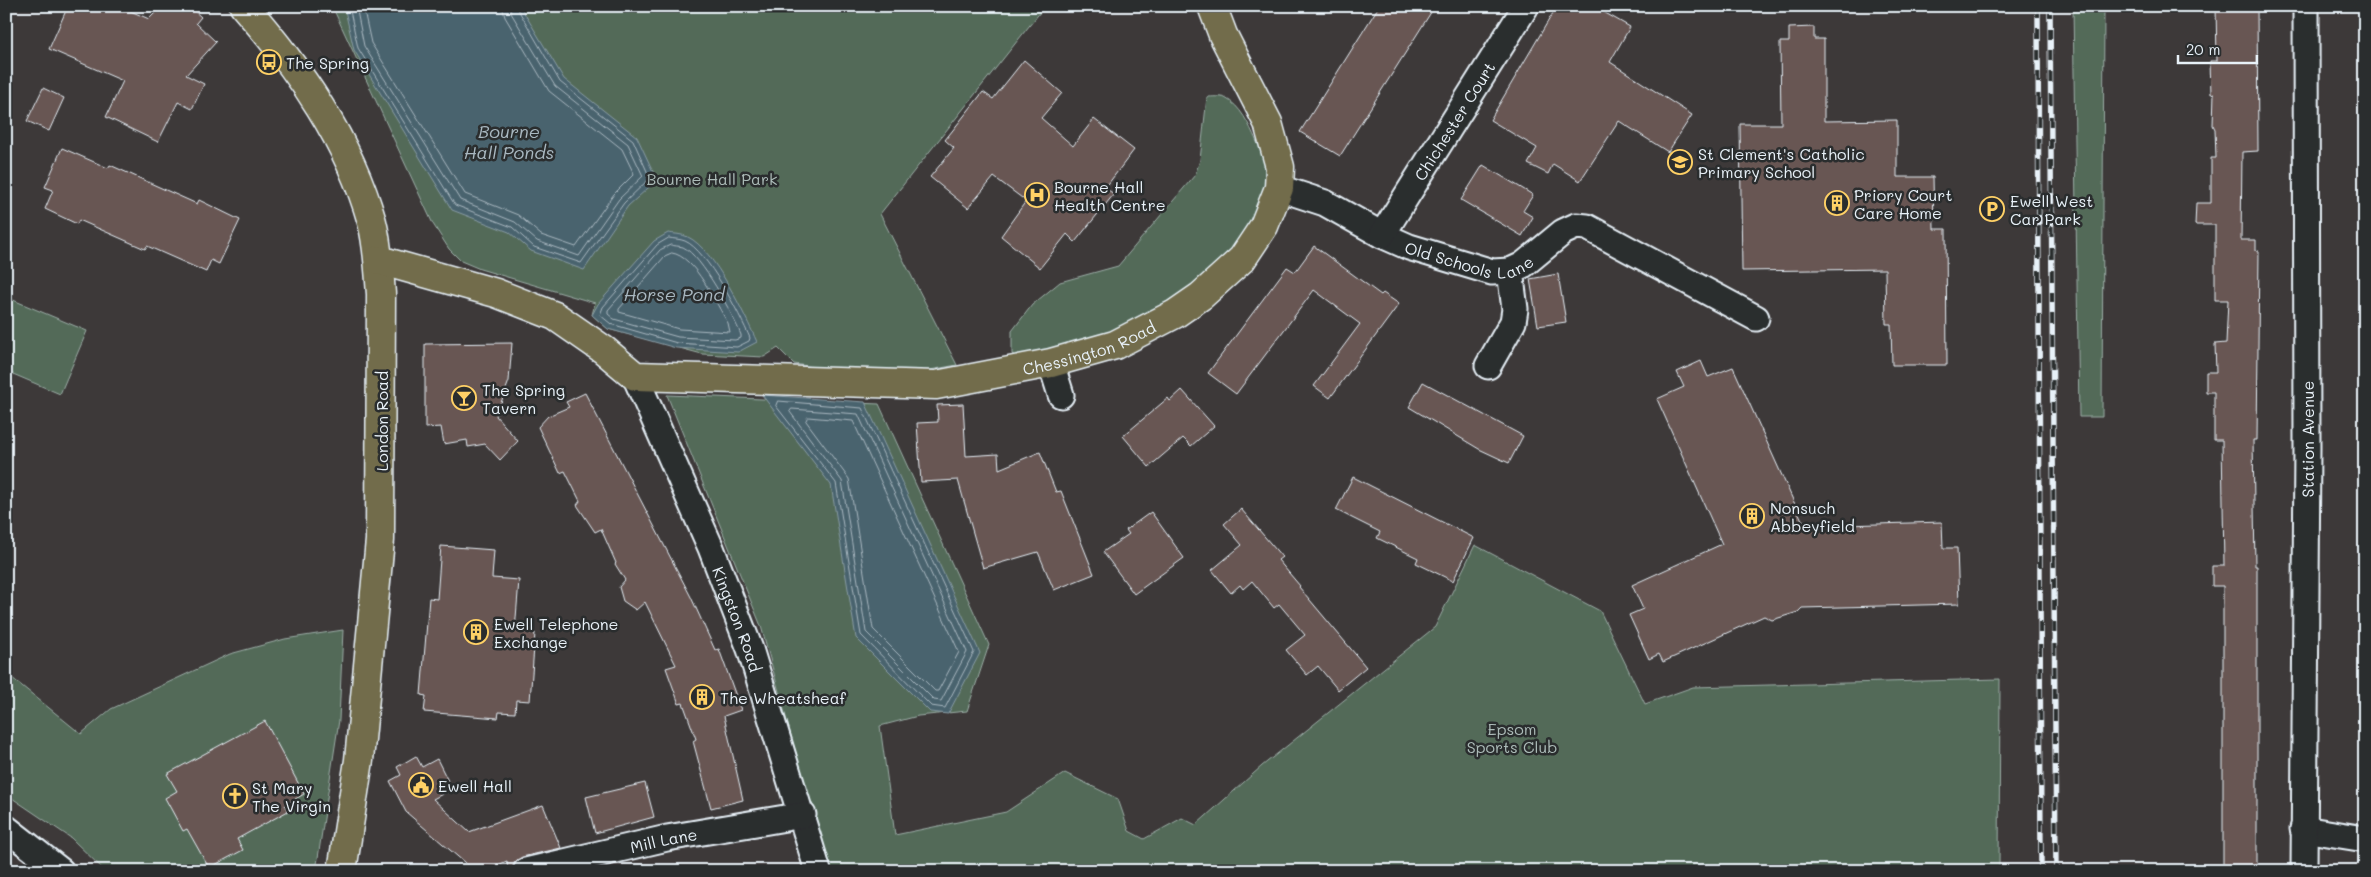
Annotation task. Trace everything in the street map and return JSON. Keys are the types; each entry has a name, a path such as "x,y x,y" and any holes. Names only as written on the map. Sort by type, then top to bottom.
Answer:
{"main road":[{"name":"London Road","path":"244,6 280,48 344,147 372,222 379,260 381,294 380,540 360,760 342,871"},
{"name":"Chessington Road","path":"635,376 936,385 1051,363 1115,345 1175,314 1201,296 1228,273 1255,243 1279,188 1280,167 1268,124 1223,35 1212,6"},
{"path":"379,260 496,293 555,316 604,350 635,376"}],"street":[{"name":"Chichester Court","path":"1382,236 1526,6"},
{"name":"Station Avenue","path":"2304,871 2308,447 2306,6"},
{"name":"Old Schools Lane","path":"1279,188 1325,203 1382,236 1492,272 1510,271 1523,265 1564,232 1576,226 1587,227 1756,318"},
{"path":"1488,366 1514,322 1515,310 1510,271"},
{"path":"1051,363 1061,394"},
{"name":"Kingston Road","path":"635,376 711,548 750,649 803,815 818,871"},
{"name":"Mill Lane","path":"526,871 667,838 803,815"},
{"path":"6,828 61,871"},
{"path":"2303,829 2365,839"}],"green space":[{"name":"Bourne Hall Park","path":"332,6 1045,6 880,214 957,365 903,375 857,373 794,364 778,348 764,357 702,354 608,329 592,315 595,303 480,269 461,261 449,249 433,224"},
{"path":"2073,6 2104,6 2102,417 2079,417"},
{"path":"1207,97 1223,97 1231,101 1244,116 1261,152 1266,172 1266,181 1261,200 1251,222 1232,253 1208,278 1181,299 1151,316 1119,329 1052,350 1018,358 1012,354 1012,331 1032,305 1060,282 1118,266 1195,175 1200,160"},
{"path":"6,297 87,331 60,394 6,371"},
{"name":"Epsom Sports Club","path":"667,395 879,404 989,645 967,711 918,716 880,726 895,835 1006,812 1065,773 1118,799 1129,831 1144,839 1182,818 1196,825 1262,766 1435,627 1475,545 1600,611 1645,704 1693,687 2000,679 1999,871 830,871 824,856 761,626"},
{"path":"343,630 339,720 316,871 105,871 71,838 6,794 6,673 81,734 111,709 230,654 285,639"}],"water":[{"name":"Bourne Hall Ponds","path":"344,6 520,6 564,79 637,137 657,180 628,206 584,270 531,251 509,232 452,210 354,50"},
{"name":"Horse Pond","path":"668,233 688,237 708,255 728,284 757,342 738,352 676,348 608,329 592,315 598,304 654,241"},
{"path":"762,395 865,402 980,653 948,714 930,712 856,638 831,485"}],"building":[{"path":"68,6 119,6 149,19 162,6 189,6 201,17 196,23 216,42 186,75 204,84 192,109 178,102 158,142 106,117 123,81 49,49"},
{"path":"1379,6 1435,6 1340,156 1300,132"},
{"path":"1557,6 1593,6 1630,27 1610,62 1692,115 1668,152 1619,121 1580,181 1553,164 1548,174 1528,164 1537,148 1490,120"},
{"path":"2216,6 2257,6 2258,151 2242,152 2241,240 2256,240 2256,251 2259,251 2257,440 2253,440 2255,566 2257,566 2257,871 2223,871 2223,586 2212,586 2212,566 2224,566 2222,440 2214,440 2214,392 2206,392 2206,372 2216,372 2215,344 2226,343 2228,300 2215,300 2215,225 2195,225 2196,203 2211,203 2211,158 2216,158 2215,129 2213,125 2214,93 2211,94 2210,61 2217,61"},
{"name":"Priory Court Care Home","path":"1814,27 1814,39 1824,39 1824,121 1897,120 1897,177 1933,177 1934,229 1946,229 1947,365 1892,365 1891,324 1886,324 1885,269 1742,271 1740,124 1781,124 1780,42 1789,42 1789,28"},
{"name":"Bourne Hall Health Centre","path":"1024,60 1062,93 1041,118 1073,146 1094,119 1134,150 1105,188 1114,194 1075,242 1067,234 1040,268 1001,236 1026,201 994,177 968,208 930,177 954,148 945,140 983,92 993,99"},
{"path":"43,88 64,98 49,131 27,121"},
{"path":"62,148 108,168 110,165 197,204 199,200 240,220 219,264 211,260 206,272 147,246 145,249 79,220 77,224 45,209 53,190 45,187"},
{"path":"1483,165 1533,195 1523,211 1533,217 1522,236 1461,200"},
{"path":"1314,246 1381,295 1383,293 1399,304 1330,398 1314,386 1360,324 1314,290 1236,394 1208,373 1287,267 1295,272"},
{"path":"1558,274 1566,322 1538,326 1530,279"},
{"name":"The Spring Tavern","path":"512,343 509,381 496,416 518,441 500,460 485,444 468,447 467,440 444,444 441,427 425,428 425,344"},
{"name":"Nonsuch Abbeyfield","path":"1701,361 1708,377 1733,367 1802,520 1813,526 1942,522 1943,548 1957,548 1959,604 1802,608 1798,612 1772,620 1764,616 1663,662 1659,654 1649,659 1629,615 1643,609 1632,585 1722,544 1657,399 1684,387 1677,372"},
{"path":"1423,382 1523,436 1509,463 1479,449 1409,407"},
{"path":"1182,390 1214,426 1191,446 1183,438 1149,467 1123,436 1168,398 1170,401"},
{"path":"585,393 691,597 715,650 719,649 741,710 724,716 743,800 711,808 693,741 696,739 683,703 679,704 666,668 676,665 645,602 636,610 623,601 619,587 625,580 615,564 601,529 595,532 577,505 580,501 565,471 560,473 538,427 548,416 569,407 566,402"},
{"path":"963,404 966,456 998,454 999,469 1040,452 1056,492 1061,491 1094,574 1054,590 1038,552 983,568 958,480 921,482 917,423 938,422 937,405"},
{"path":"1353,477 1474,538 1453,581 1416,563 1418,558 1377,538 1380,532 1336,510"},
{"path":"1241,509 1282,557 1278,560 1299,587 1366,667 1338,690 1318,666 1307,675 1286,650 1305,635 1279,604 1274,608 1252,581 1243,589 1240,585 1231,593 1212,570 1242,545 1224,524"},
{"path":"1151,512 1184,558 1134,594 1103,552 1129,534 1126,530"},
{"name":"Ewell Telephone Exchange","path":"441,546 494,550 492,578 519,580 515,631 535,633 530,701 516,700 515,713 499,712 498,718 424,712 426,696 421,695 429,598 437,599"},
{"name":"St Mary The Virgin","path":"265,721 304,794 285,805 288,811 237,839 243,850 209,868 187,829 183,831 165,798 177,791 167,774"},
{"path":"416,756 422,767 437,759 452,789 433,799 469,832 543,805 561,848 522,857 516,861 512,871 508,871 507,861 493,867 472,869 406,812 390,781 401,775 397,767"},
{"path":"645,783 654,817 595,833 586,797"}],"railway":[{"path":"2038,6 2041,871"},
{"path":"2050,6 2056,871"}],"place":[{"name":"The Spring","path":"269,62"},
{"name":"St Clement's Catholic Primary School","path":"1680,162"},
{"name":"Bourne Hall Health Centre","path":"1037,195"},
{"name":"Priory Court Care Home","path":"1837,203"},
{"name":"Ewell West Car Park","path":"1992,209"},
{"name":"The Spring Tavern","path":"464,398"},
{"name":"Nonsuch Abbeyfield","path":"1752,516"},
{"name":"Ewell Telephone Exchange","path":"476,632"},
{"name":"The Wheatsheaf","path":"702,697"},
{"name":"Ewell Hall","path":"421,785"},
{"name":"St Mary The Virgin","path":"235,796"}]}
